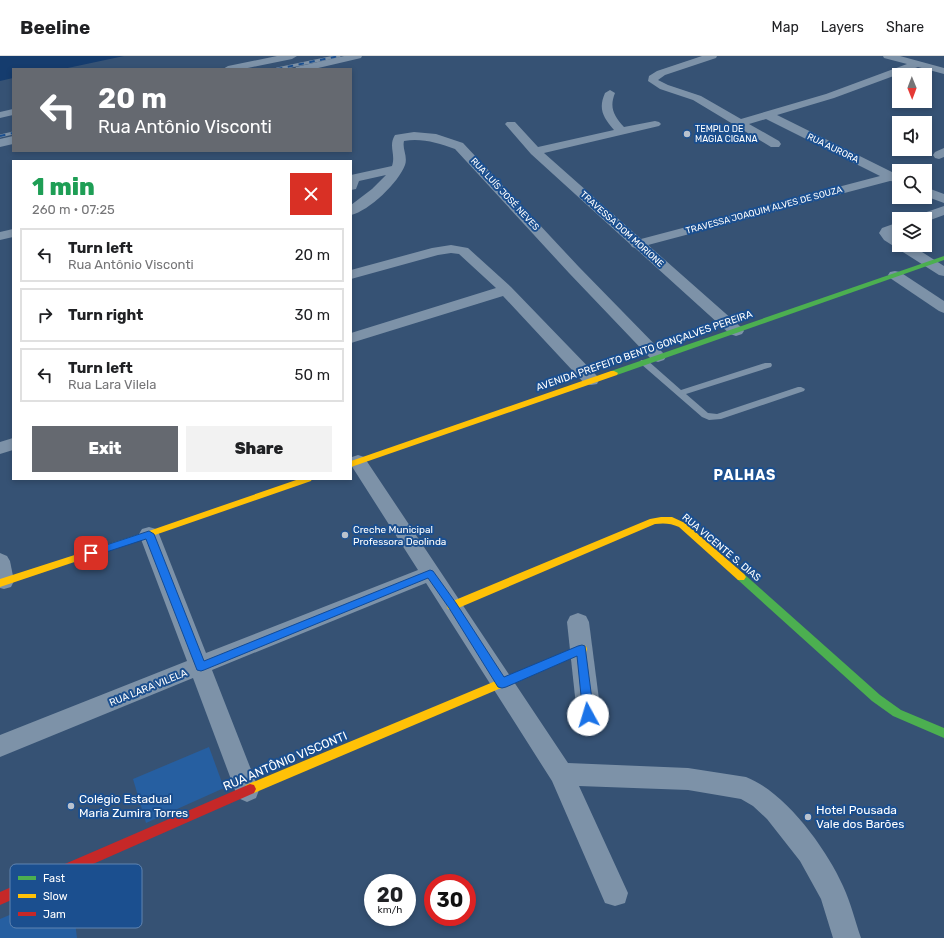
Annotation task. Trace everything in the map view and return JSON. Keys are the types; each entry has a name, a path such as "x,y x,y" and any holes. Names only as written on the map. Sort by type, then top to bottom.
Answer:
{"street":[{"path":"233,68 292,56"},
{"path":"304,68 357,56"},
{"path":"712,56 661,73 653,78 653,81 664,87 697,98 775,144"},
{"path":"888,56 944,71"},
{"path":"740,123 830,96 918,64"},
{"path":"610,93 605,103 608,115 621,131"},
{"path":"0,115 12,112"},
{"name":"RUA AURORA","path":"768,115 892,178"},
{"name":"TRAVESSA DOM MORIONE","path":"511,124 535,151 736,331"},
{"path":"535,151 655,124"},
{"name":"RUA LUÍS JOSÉ NEVES","path":"352,210 389,181 400,159 400,150 397,146 398,140 402,137 436,138 459,146 574,270 651,359"},
{"path":"0,143 12,140"},
{"path":"352,182 353,178 396,169"},
{"name":"TRAVESSA JOAQUIM ALVES DE SOUZA","path":"638,244 892,180"},
{"path":"932,194 944,199"},
{"path":"932,214 944,210"},
{"path":"892,229 886,233 892,239"},
{"path":"0,236 12,233"},
{"path":"352,275 451,248 463,251 506,290 591,380"},
{"path":"913,252 944,272"},
{"name":"AVENIDA PREFEITO BENTO GONÇALVES PEREIRA","path":"354,463 944,258"},
{"path":"895,275 944,308"},
{"path":"352,338 506,290"},
{"path":"0,448 12,444"},
{"path":"354,463 452,606 561,774 615,892"},
{"path":"0,561 2,582 149,534 305,480"},
{"name":"RUA VICENTE S. DIAS","path":"452,606 653,521 670,519 682,525 876,698 897,713 944,733"},
{"path":"149,534 248,790"},
{"name":"RUA LARA VILELA","path":"0,746 201,667 430,573"},
{"path":"578,622 588,715"},
{"name":"RUA ANTÔNIO VISCONTI","path":"80,864 248,790 582,649"},
{"path":"561,774 688,779 746,788 762,798 776,811 809,852 833,894 847,938"},
{"name":"RUA ANTÔNIO VISCONTI","path":"0,899 10,895"}],"lane":[{"path":"651,359 680,392 705,415 714,418 800,389"},
{"path":"680,392 768,365"}],"shaded area":[{"path":"0,56 124,56 68,68 12,68 12,78 0,81"},
{"path":"209,747 224,788 146,823 133,779"},
{"path":"10,915 10,928 76,928 77,938 0,938 0,919"}],"railway":[{"path":"282,68 339,56"},
{"path":"0,136 12,133"}],"traffic: fast":[{"path":"614,373 944,258"},
{"path":"741,577 876,698 897,713 944,733"}],"traffic: slow":[{"path":"352,464 614,373"},
{"path":"0,583 149,534 305,480"},
{"path":"452,606 653,521 661,520 668,520 682,525 741,577"},
{"path":"250,789 582,649"}],"traffic: jam":[{"path":"80,864 250,789"},
{"path":"0,899 10,895"}],"place":[{"name":"TEMPLO DE MAGIA CIGANA","path":"687,134"},
{"name":"Creche Municipal Professora Deolinda","path":"345,535"},
{"name":"Colégio Estadual Maria Zumira Torres","path":"71,806"},
{"name":"Hotel Pousada Vale dos Barões","path":"808,817"}],"district":[{"name":"PALHAS","path":"745,475"}],"route":[{"path":"91,553 149,534 201,667 430,573 502,683 582,649 588,715"}]}
